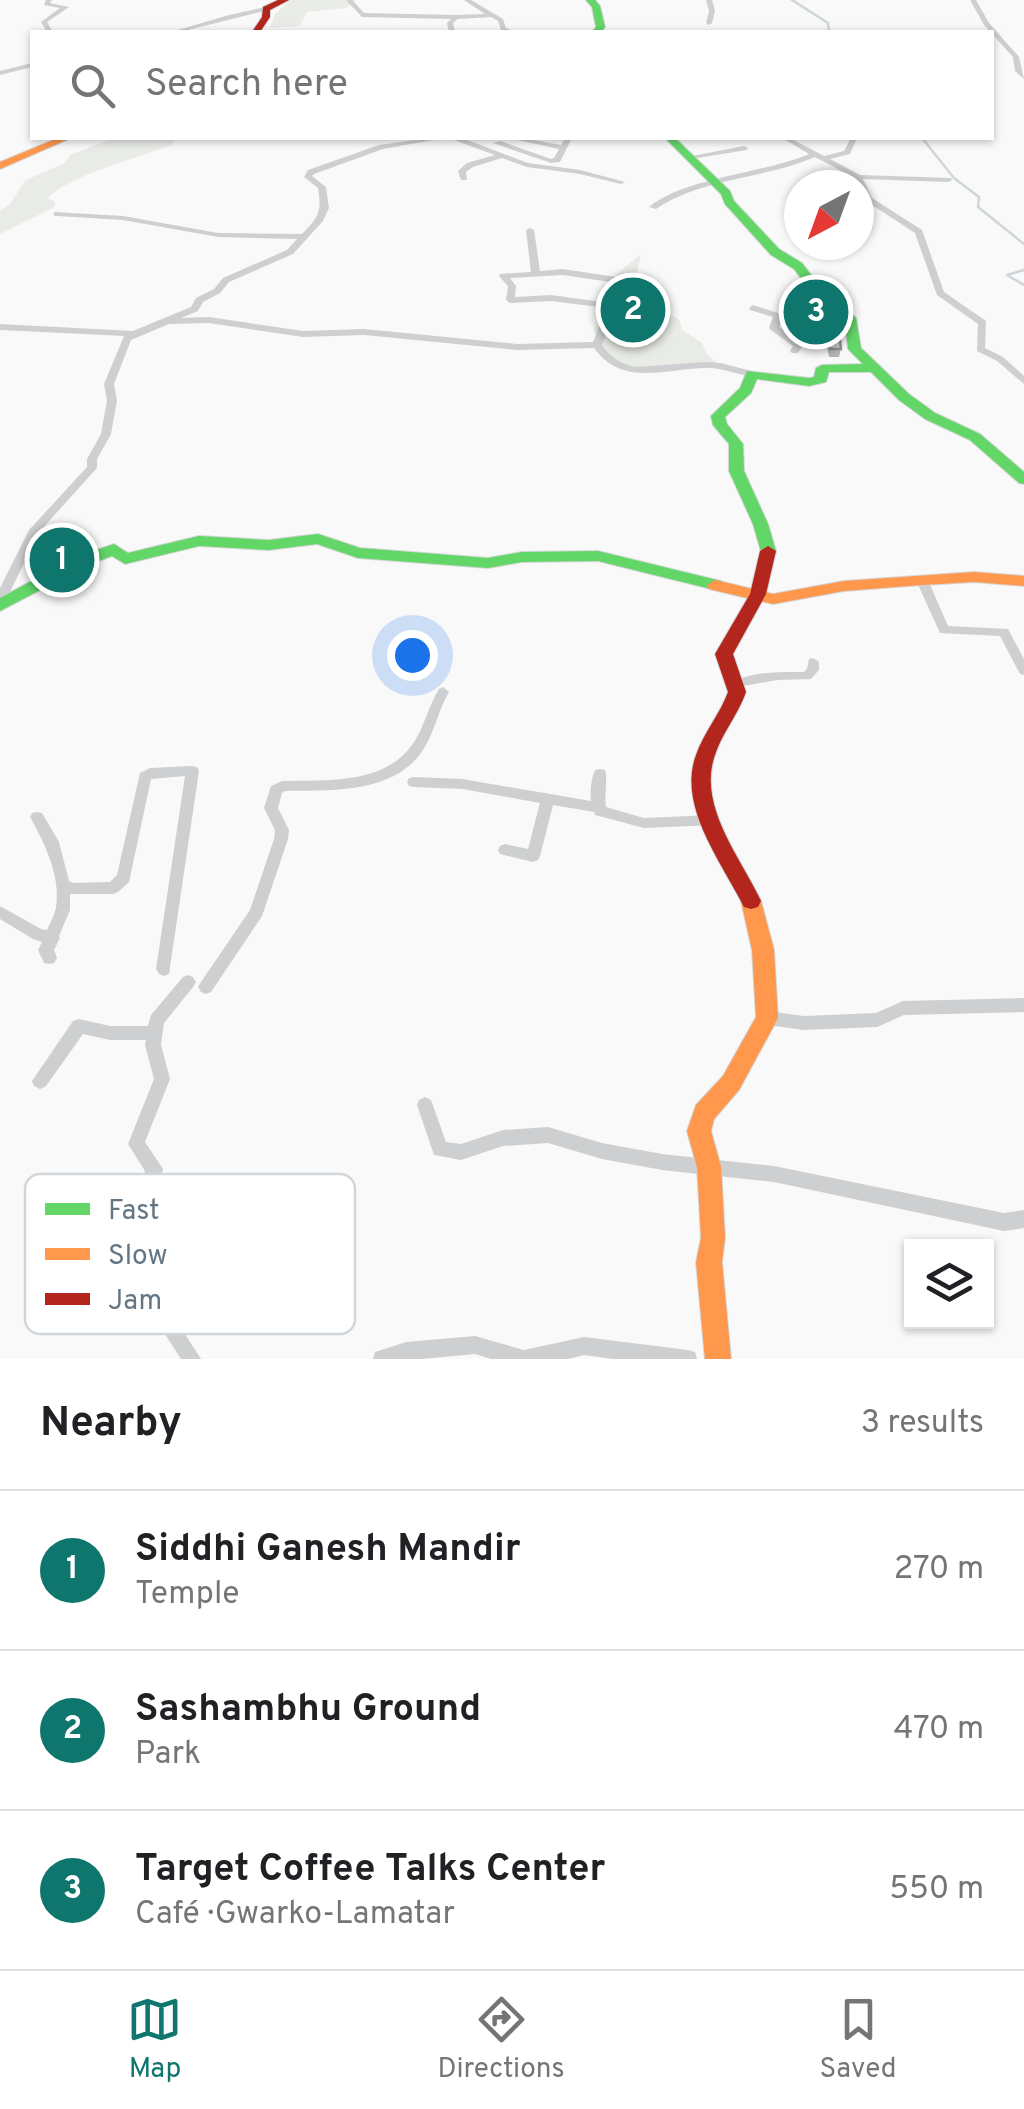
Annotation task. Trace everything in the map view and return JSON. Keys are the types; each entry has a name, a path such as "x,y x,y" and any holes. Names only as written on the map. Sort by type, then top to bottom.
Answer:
{"street":[{"path":"45,30 44,22 66,6 46,4 49,0"},
{"path":"184,30 284,0"},
{"path":"349,0 362,15 492,15"},
{"path":"467,0 500,20 506,30"},
{"path":"590,0 596,6 601,27 598,30"},
{"path":"709,23 710,0"},
{"path":"972,0 991,30"},
{"path":"257,30 266,17 266,8"},
{"path":"452,30 450,23 456,17"},
{"path":"994,33 1016,57 1018,71 1024,76"},
{"path":"0,73 30,66"},
{"path":"0,166 61,140"},
{"path":"0,602 36,530 92,468 92,459 106,434 112,400 108,384 127,338 195,309 199,300 217,291 226,280 290,252 325,208 322,187 308,177 311,172 382,147 428,140"},
{"path":"463,140 527,165 621,182"},
{"path":"493,140 551,161 557,160 567,140"},
{"path":"523,140 562,147"},
{"path":"672,140 717,184 774,252 798,266 820,295 851,320 855,349 872,368 930,416 984,444 1024,480"},
{"path":"788,140 846,170"},
{"path":"826,158 846,152 853,140"},
{"path":"691,157 744,148"},
{"path":"464,178 462,171 470,164 516,150"},
{"path":"653,207 678,194 758,175 813,155"},
{"path":"874,178 948,180"},
{"path":"874,206 919,232 940,293 983,323 980,350 1000,359 1024,381"},
{"path":"57,214 123,218 218,235 305,237"},
{"path":"530,230 536,274"},
{"path":"597,345 628,280 592,274 503,276 512,286 509,299 534,302 552,298 614,306"},
{"path":"753,308 778,316 774,328 798,345 795,351"},
{"path":"168,322 252,324 303,334 364,332 517,348 597,345"},
{"path":"0,328 134,334"},
{"path":"597,345 616,366 634,369 719,365 808,382 821,379 821,371 828,368 872,368"},
{"path":"718,1359 710,1262 713,1238 709,1168 701,1120 749,1054 767,1018 763,1004 763,944 754,910 713,820 700,776 706,746 736,706 738,684 724,654 758,598 768,553 765,523 734,470 732,451 736,444 720,425 718,416 746,390 752,374"},
{"path":"0,602 114,549 125,559 222,540 269,545 318,540 358,553 488,562 522,557 598,556 773,599 844,586 922,580 974,577 1024,581"},
{"path":"922,580 944,630 1004,632 1024,671"},
{"path":"738,684 777,676 808,676 813,662"},
{"path":"153,1174 154,1169 136,1144 162,1079 154,1052 154,1033 162,1012 197,985 252,921 281,839 282,830 271,808 276,790 282,786 366,779 393,772 414,754 443,692"},
{"path":"63,884 74,889 119,886 145,777 150,773 192,771 164,969"},
{"path":"597,808 600,774"},
{"path":"414,782 462,784 548,799 597,808 644,823 713,820"},
{"path":"506,850 533,856 548,799"},
{"path":"37,817 52,842 63,884 63,910 46,950 49,958"},
{"path":"0,912 38,935 53,938"},
{"path":"767,1018 804,1023 877,1020 903,1008 1024,1004"},
{"path":"40,1081 79,1026 110,1033 154,1033"},
{"path":"425,1105 440,1149 470,1150 503,1138 536,1134 602,1151 774,1174 1004,1222 1024,1219"},
{"path":"176,1334 192,1359"},
{"path":"382,1359 406,1352 475,1344 524,1359 584,1346 688,1359"}],"shaded area":[{"path":"291,0 356,0 346,8 307,12 300,26 270,28 275,14"},
{"path":"109,140 175,140 59,189 47,198 56,202 53,208 0,234 0,211 9,205 26,180 65,163 70,155"},
{"path":"641,254 635,282 659,303 662,312 679,319 682,330 702,343 719,365 643,369 611,359 600,347 594,328 606,315 605,305 614,291 617,274"}],"building":[{"path":"828,340 840,340 841,349 830,349"}],"waterway":[{"path":"792,0 828,23 829,30"},
{"path":"924,140 954,178 979,197 978,207 1024,244"},
{"path":"1024,270 1007,275 1024,285"}],"traffic: fast":[{"path":"590,0 596,6 601,27 598,30"},
{"path":"672,140 726,193 729,202 775,252 798,266 820,295 851,321 855,349 904,397 930,416 975,437 1024,480"},
{"path":"768,551 761,524 736,471 736,444 720,425 718,416 746,390 752,374 809,382 821,379 821,371 827,368 872,368"},
{"path":"0,605 82,561 114,549 125,559 199,541 269,545 318,539 358,553 488,563 522,557 598,556 715,585"}],"traffic: slow":[{"path":"0,166 61,140"},
{"path":"715,585 773,599 844,586 922,580 974,577 1024,581"},
{"path":"718,1359 709,1262 713,1238 709,1167 699,1131 704,1113 731,1083 767,1018 763,950 751,901"}],"traffic: jam":[{"path":"257,30 266,17 266,9 285,0"},
{"path":"751,901 708,817 701,781 706,754 737,692 724,654 758,594 768,551"}],"place":[{"name":"Sashambhu Ground","path":"633,310"},
{"name":"Target Coffee Talks Center","path":"816,312"},
{"name":"Siddhi Ganesh Mandir","path":"62,560"}]}
